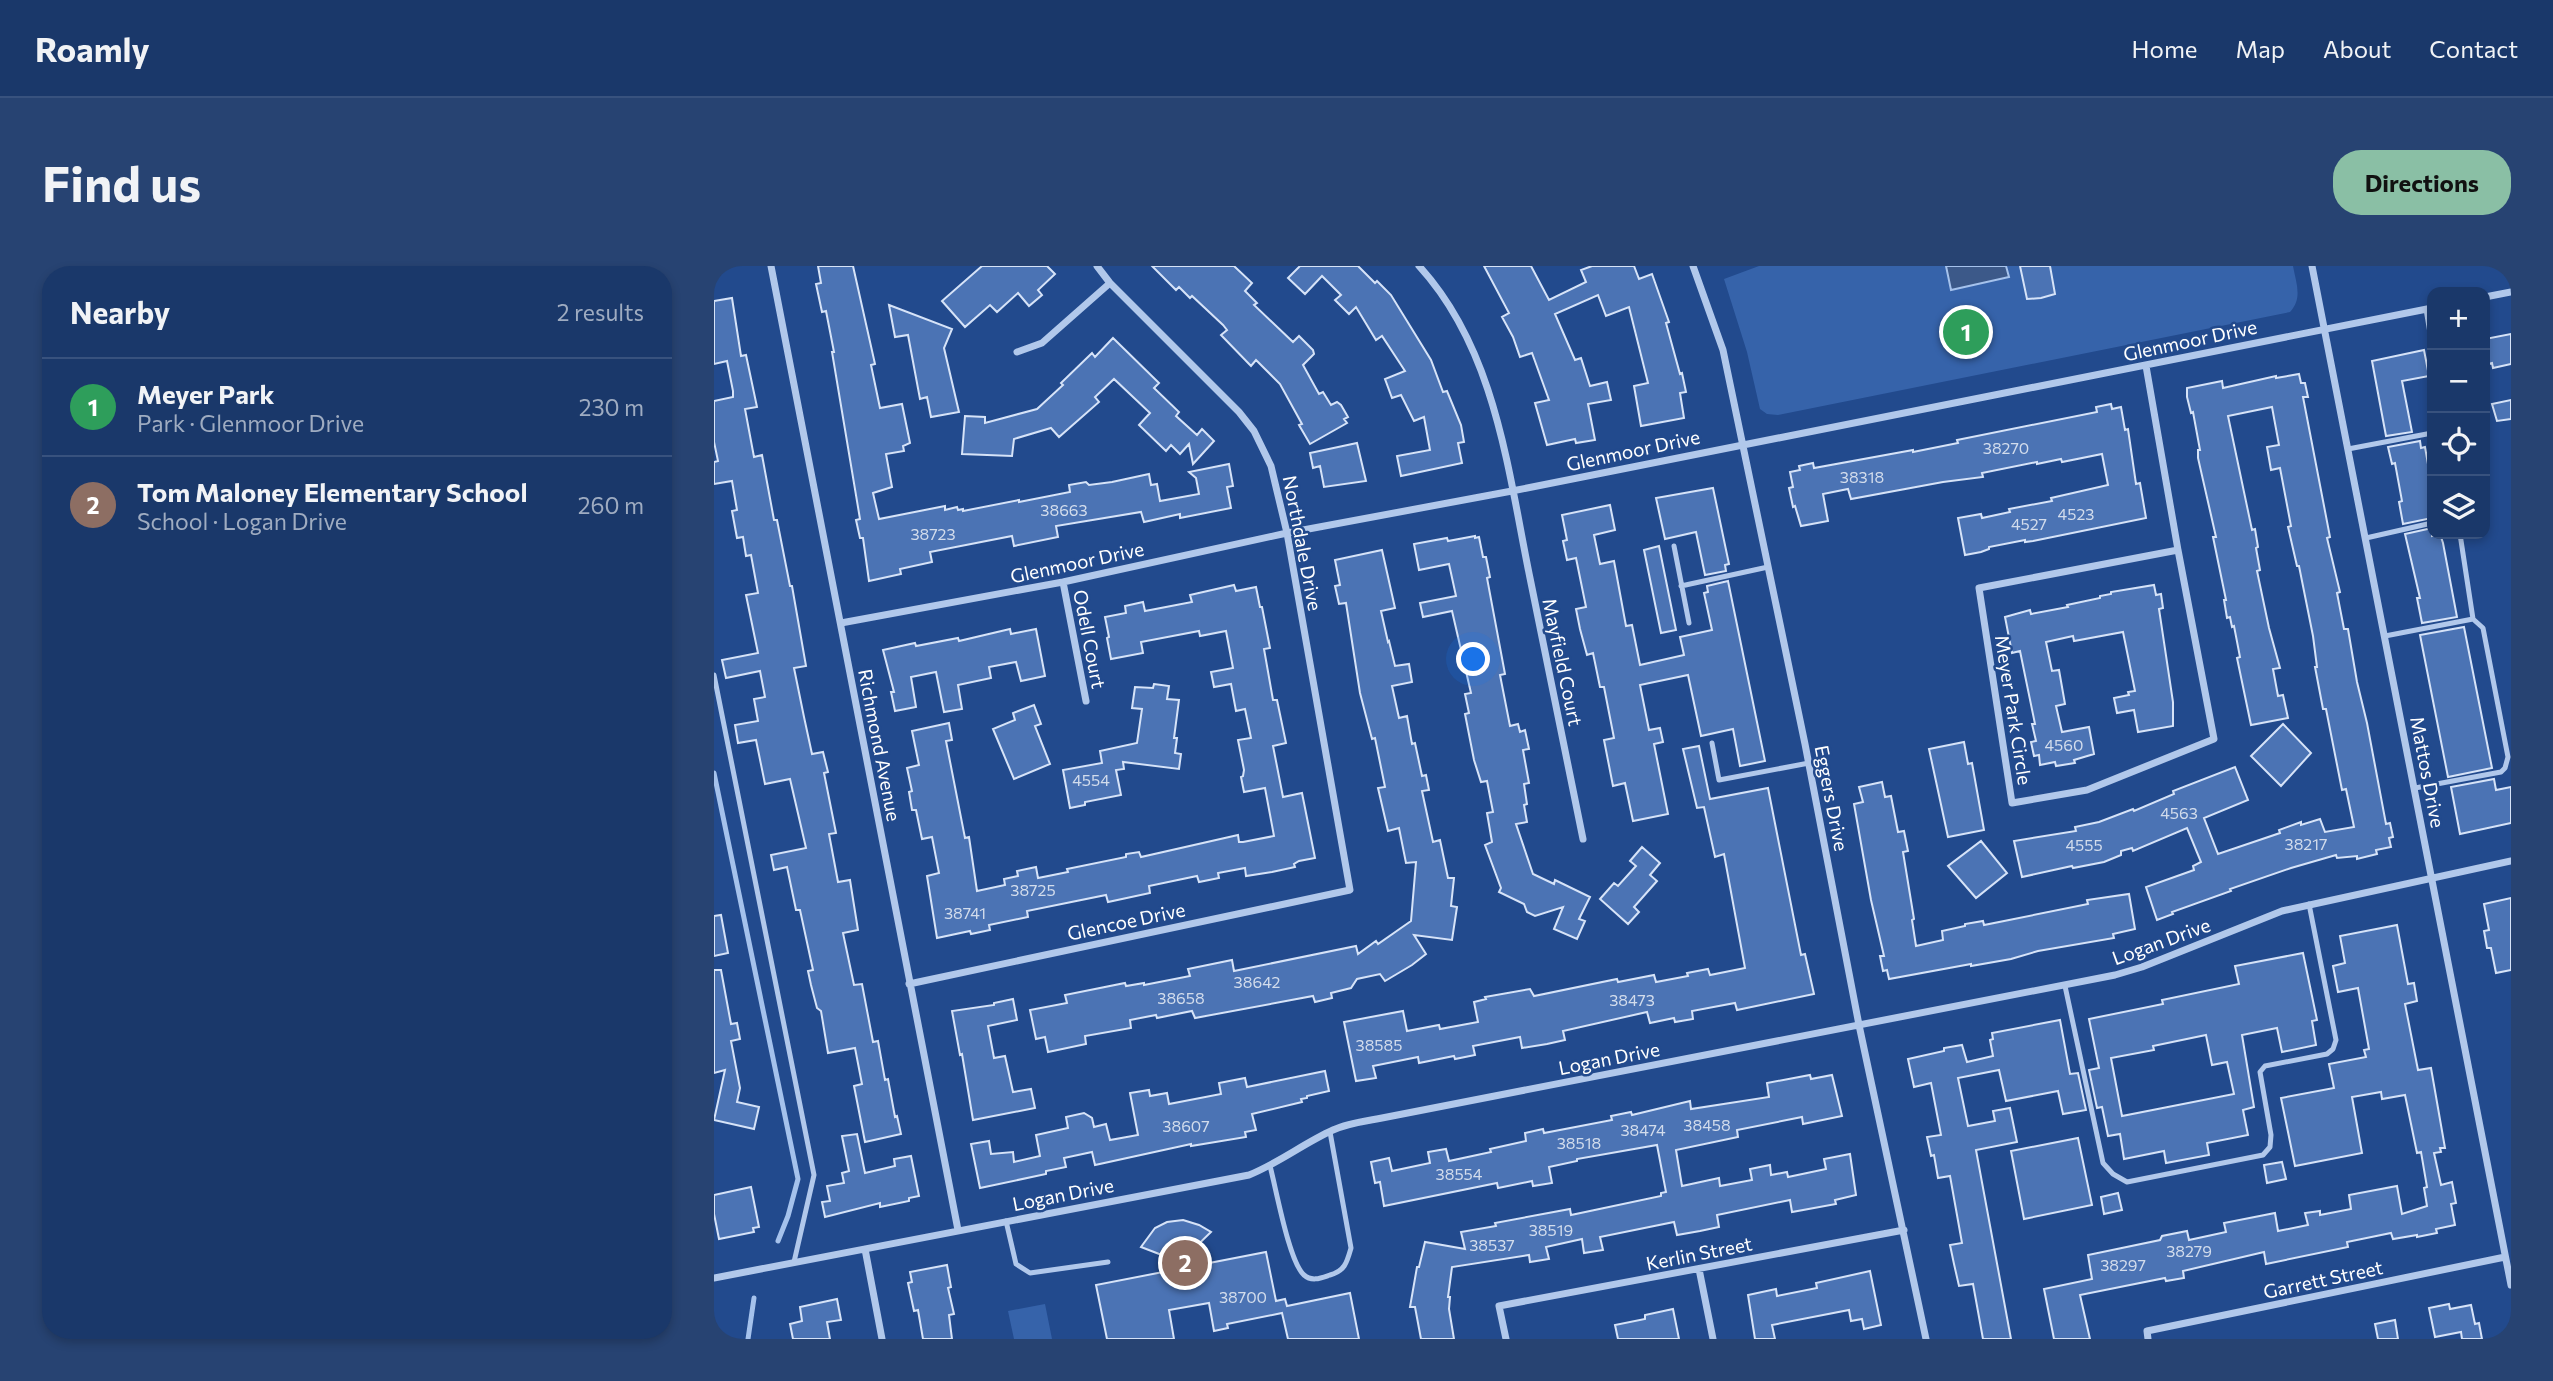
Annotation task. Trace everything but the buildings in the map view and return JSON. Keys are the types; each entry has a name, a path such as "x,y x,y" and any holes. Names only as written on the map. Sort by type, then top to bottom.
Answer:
{"street":[{"name":"Richmond Avenue","path":"771,266 958,1230"},
{"name":"Northdale Drive","path":"1097,266 1110,283 1254,430 1271,466 1287,533 1350,890"},
{"name":"Mayfield Court","path":"1419,266 1436,284 1467,338 1496,410 1583,839"},
{"name":"Eggers Drive","path":"1693,266 1723,349 1809,763 1859,1026 1926,1339"},
{"name":"Mattos Drive","path":"2312,266 2511,1285"},
{"path":"1017,352 1042,343 1110,283"},
{"path":"2490,296 2511,292"},
{"name":"Glenmoor Drive","path":"841,623 1063,582 1287,533 1512,491 2427,308"},
{"name":"Meyer Park Circle","path":"2146,366 2214,739 2087,790 2012,803 1979,588 2178,550"},
{"name":"Odell Court","path":"1063,582 1086,701"},
{"name":"Logan Drive","path":"714,1278 1249,1175 1342,1126 2115,975 2143,967 2282,911 2309,903 2511,861"},
{"name":"Glencoe Drive","path":"909,984 1350,890"},
{"name":"Kerlin Street","path":"1506,1339 1499,1306 1904,1230"},
{"path":"865,1249 882,1339"},
{"name":"Garrett Street","path":"2148,1335 2505,1257"},
{"path":"1699,1269 1713,1339"}],"lane":[{"path":"2348,449 2427,433"},
{"path":"2366,538 2427,524"},
{"path":"2415,788 2501,772 2508,757 2483,628 2473,619 2461,539"},
{"path":"1674,546 1689,623"},
{"path":"1681,586 1768,567"},
{"path":"2385,636 2473,619"},
{"path":"714,675 814,1175 794,1262"},
{"path":"1712,743 1719,780 1809,763"},
{"path":"2064,986 2103,1163 2113,1174 2127,1182 2263,1155 2270,1147 2271,1135 2260,1072 2265,1066 2327,1054 2333,1049 2336,1040 2309,903"},
{"path":"1270,1166 1294,1257 1304,1275 1315,1280 1339,1273 1347,1264 1351,1248 1330,1132"},
{"path":"1006,1221 1016,1264 1030,1273 1108,1262"}],"shaded area":[{"path":"1759,266 2293,266 2297,296 2290,312 1778,415 1767,414 1760,409 1747,352 1724,279"},
{"path":"1946,266 2006,266 2009,277 1951,290"},
{"path":"1045,1304 1052,1339 1014,1339 1008,1311"}],"waterway":[{"path":"714,773 798,1179 778,1241"},
{"path":"748,1339 754,1298"}],"place":[{"name":"Meyer Park","path":"1966,332"},
{"name":"Tom Maloney Elementary School","path":"1185,1263"}]}
